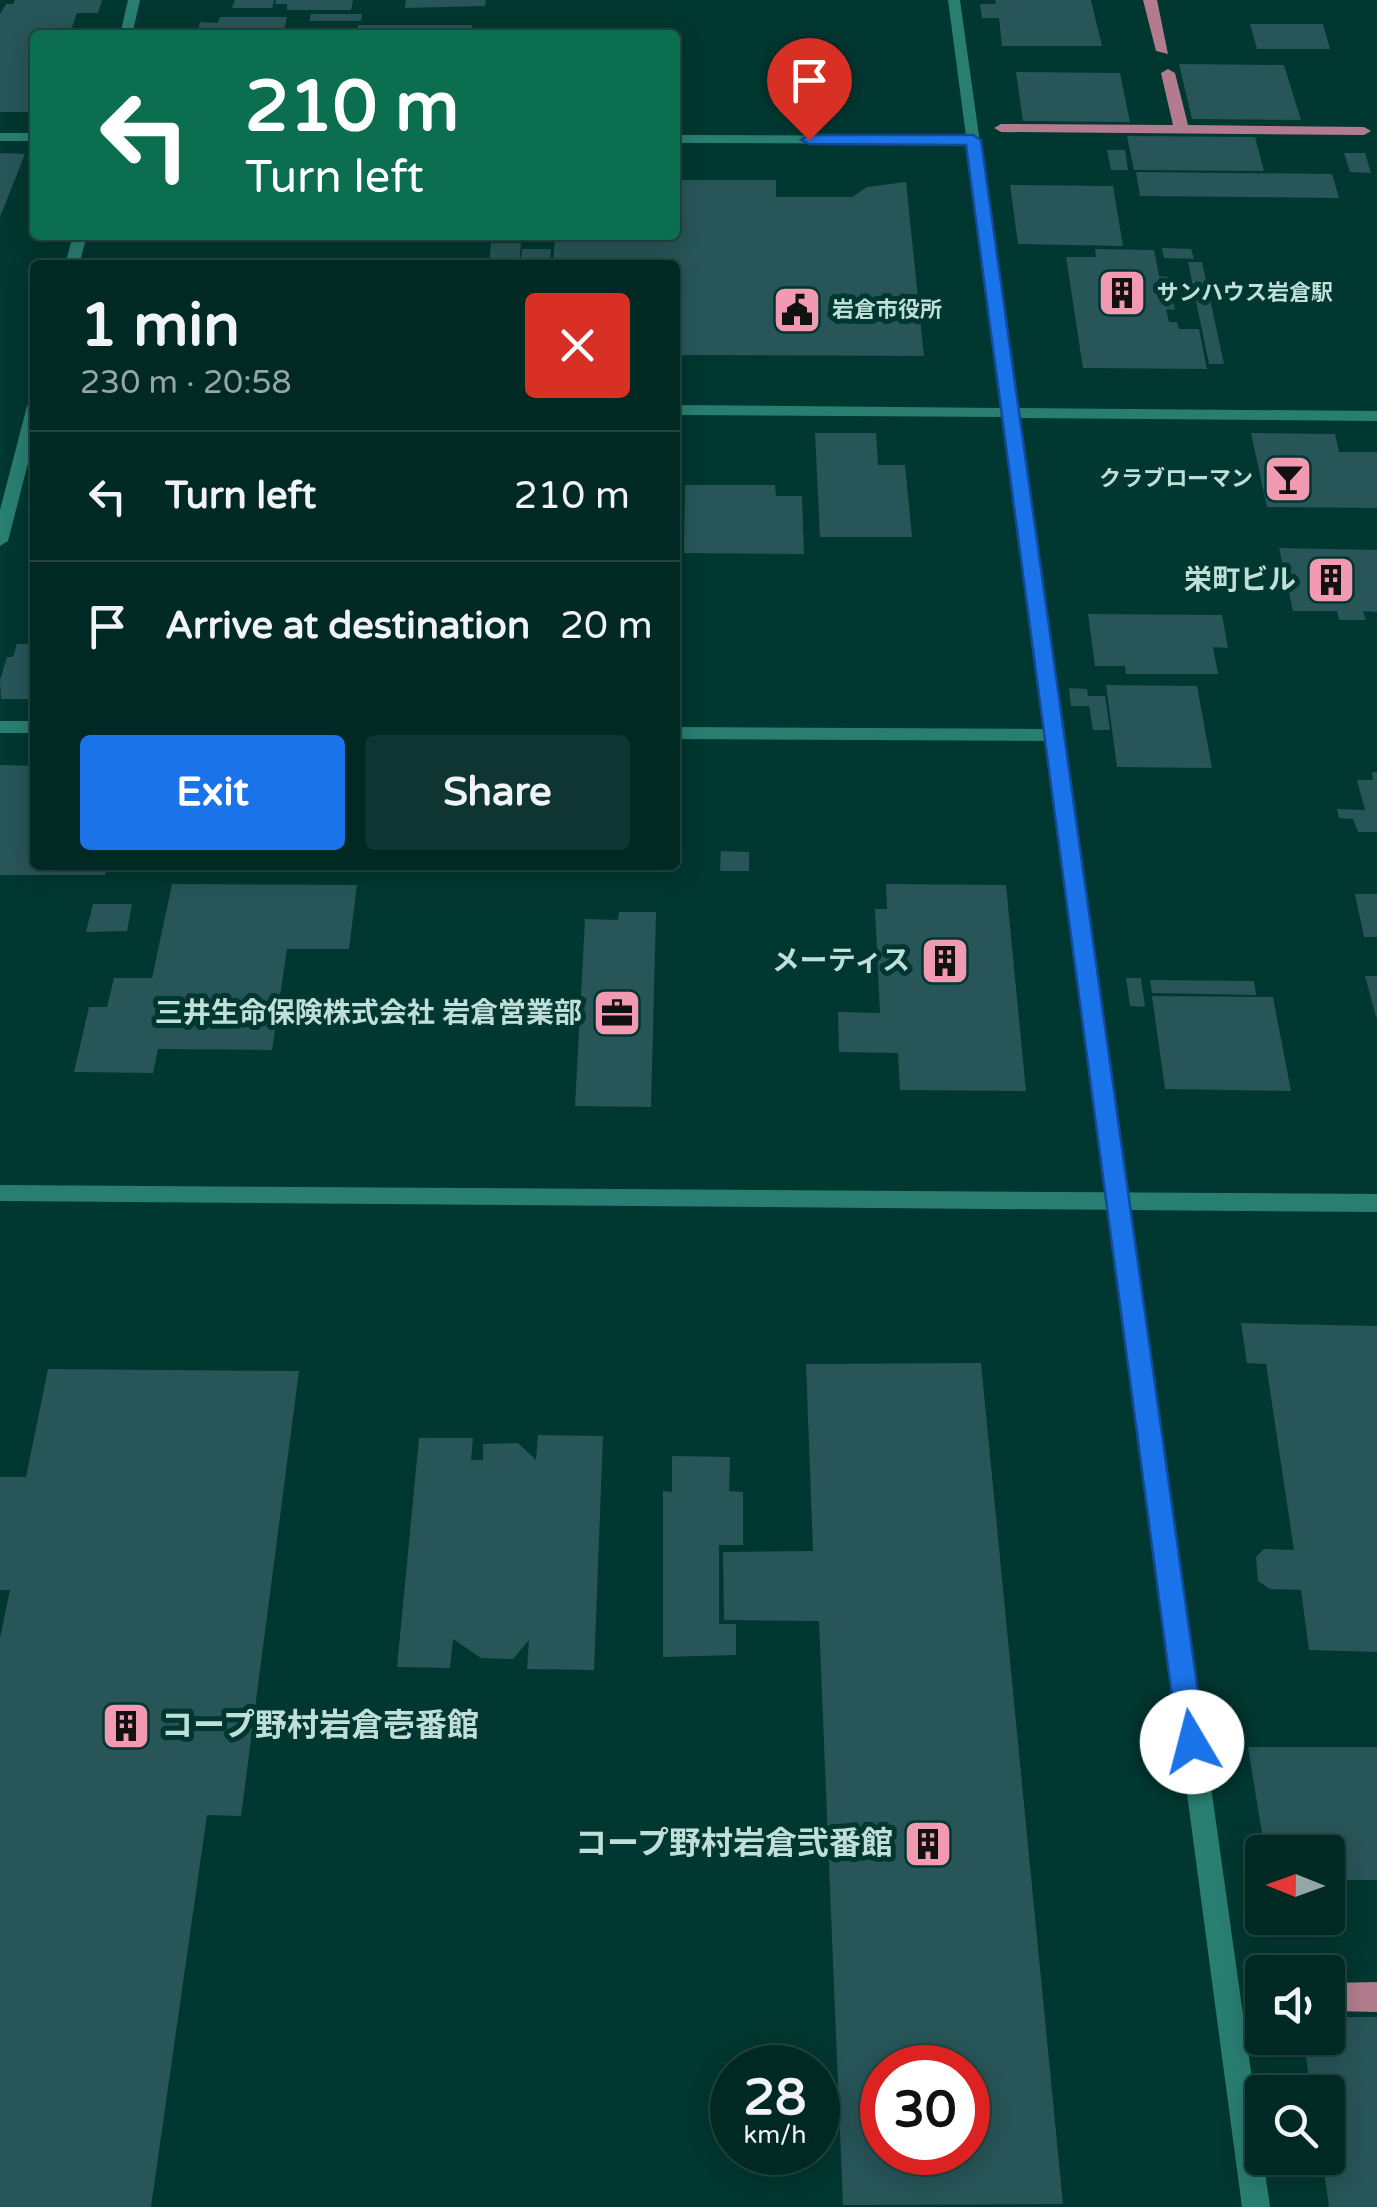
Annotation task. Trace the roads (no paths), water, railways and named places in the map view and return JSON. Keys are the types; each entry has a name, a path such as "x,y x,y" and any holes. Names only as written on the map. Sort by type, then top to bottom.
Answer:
{"street":[{"path":"127,30 134,0"},
{"path":"954,0 1256,2207"},
{"path":"0,137 30,137"},
{"path":"680,139 973,140"},
{"path":"680,410 1377,416"},
{"path":"0,541 30,425"},
{"path":"0,727 30,727"},
{"path":"680,733 1053,736"},
{"path":"0,1193 1377,1203"}],"waterway":[{"path":"1150,0 1163,51"},
{"path":"1168,73 1182,129"},
{"path":"1001,128 1182,129"},
{"path":"1182,129 1364,131"},
{"path":"1345,1997 1377,1997"}],"place":[{"name":"サンハウス岩倉駅","path":"1122,293"},
{"name":"岩倉市役所","path":"797,310"},
{"name":"クラブローマン","path":"1288,479"},
{"name":"栄町ビル","path":"1331,580"},
{"name":"メーティス","path":"945,961"},
{"name":"三井生命保険株式会社 岩倉営業部","path":"617,1013"},
{"name":"コープ野村岩倉壱番館","path":"126,1726"},
{"name":"コープ野村岩倉弐番館","path":"928,1844"}]}
